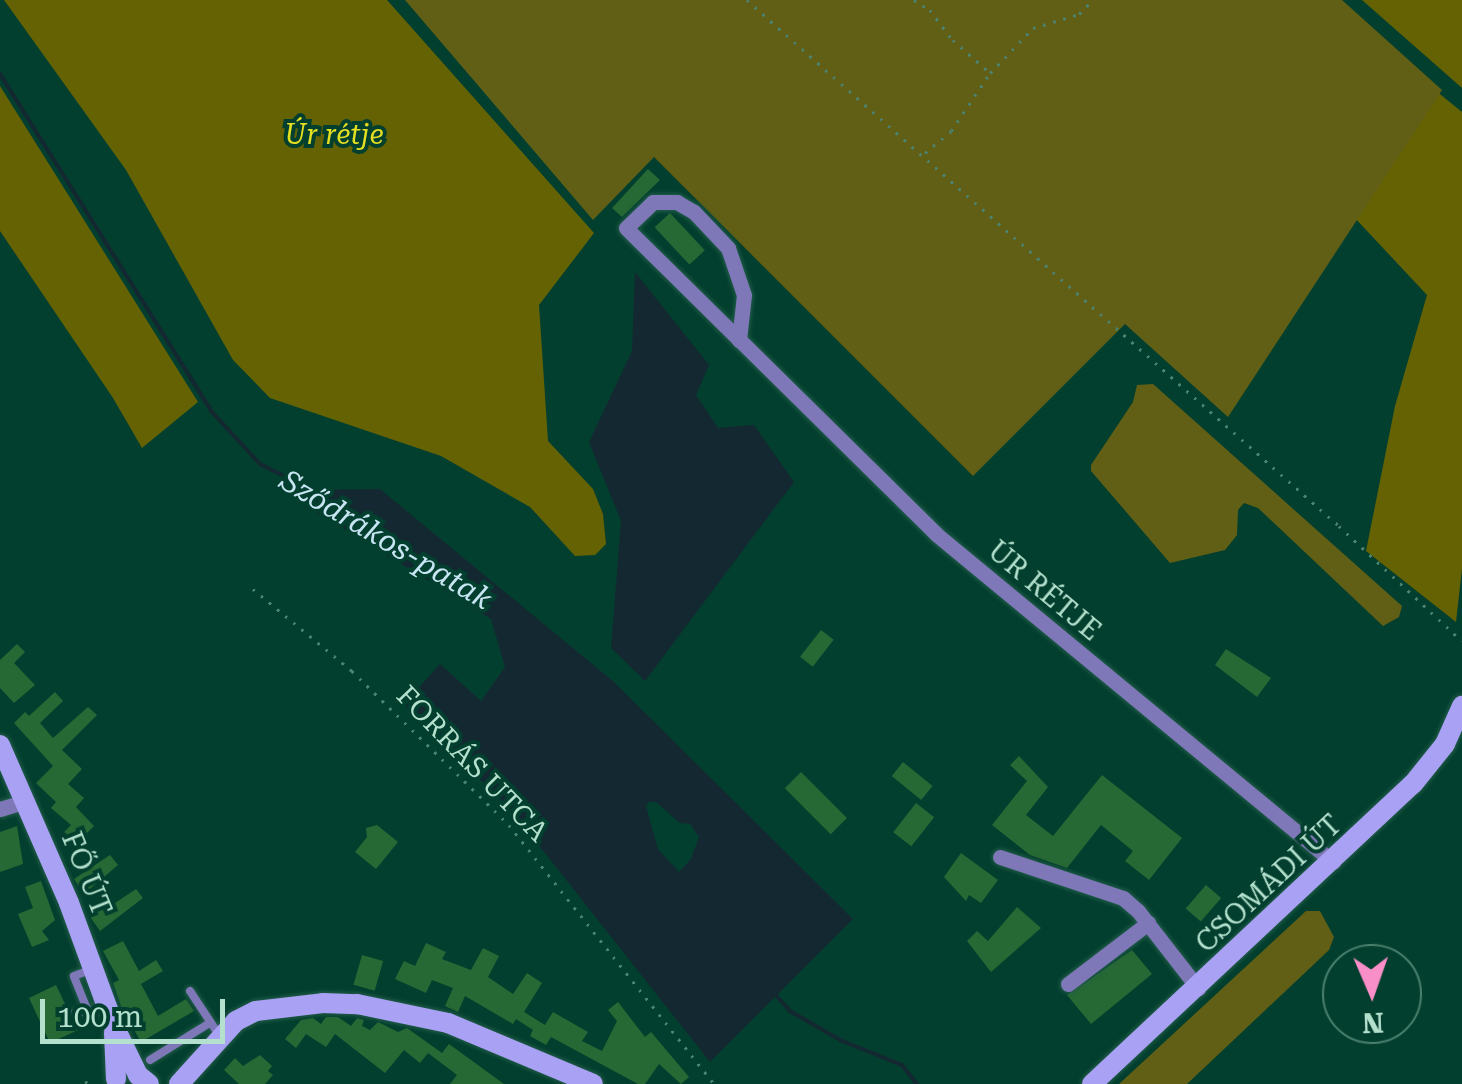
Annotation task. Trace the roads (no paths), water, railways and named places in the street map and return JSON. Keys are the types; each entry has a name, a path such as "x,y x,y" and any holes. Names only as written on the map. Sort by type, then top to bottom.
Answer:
{"main road":[{"name":"CSOMÁDI ÚT","path":"1092,1084 1413,784 1445,744 1461,712"},
{"name":"FŐ ÚT","path":"0,744 94,968 114,1081 146,1075 103,1014"},
{"path":"146,1075 166,1080 213,1037 256,1011 357,1004 448,1023 593,1084"},
{"path":"180,1084 213,1037"}],"street":[{"name":"ÚR RÉTJE","path":"740,340 744,294 728,248 694,212 677,202 652,202 626,228 936,534 1332,862"},
{"path":"0,809 26,801"},
{"path":"1000,857 1123,898 1148,922 1198,988"},
{"path":"1068,984 1148,922"}],"lane":[{"path":"190,991 213,1037"},
{"path":"70,1014 103,1014"}],"water":[{"path":"635,272 709,365 696,395 718,428 754,425 794,482 645,681 611,648 621,521 589,442 632,351"},
{"path":"380,489 614,682 853,919 710,1062 511,810 404,704 440,664 481,701 505,667 491,619 313,510 314,490","holes":["656,802 680,823 690,824 699,837 691,859 679,872 658,849 646,806"]}],"waterway":[{"name":"Sződrákos-patak","path":"0,74 211,411 260,464 314,491"},
{"name":"Sződrákos-patak","path":"773,992 790,1011 840,1040 902,1065 917,1084"}],"park label":[{"name":"Úr rétje","path":"334,135"}]}
